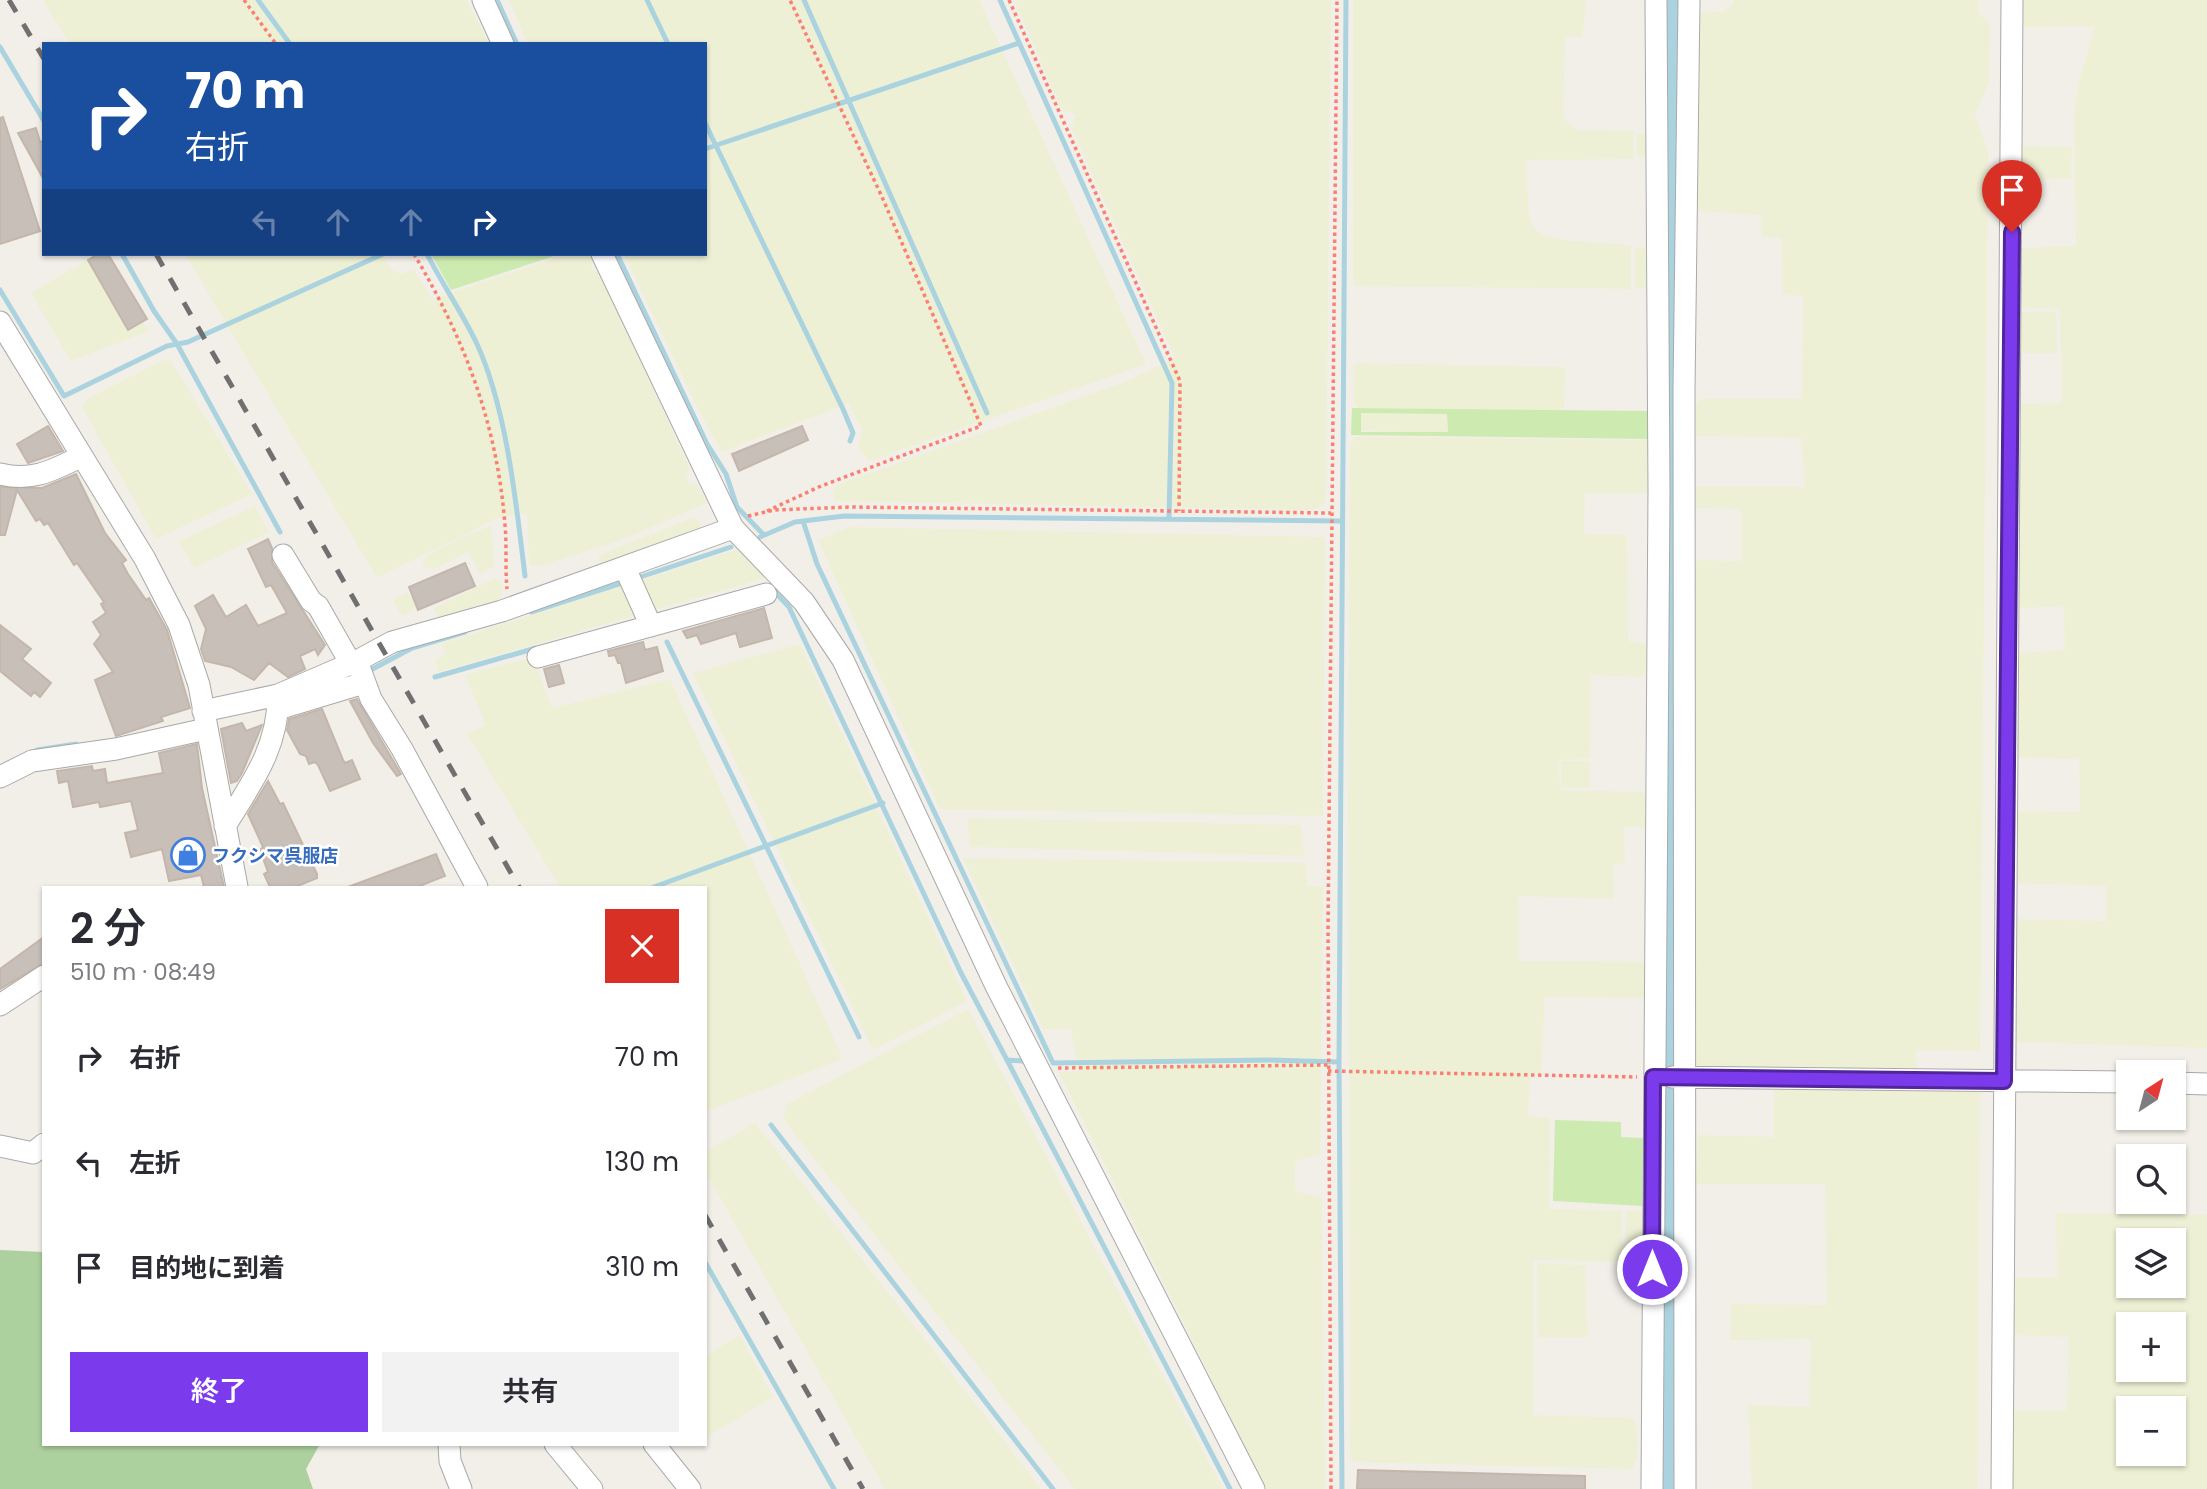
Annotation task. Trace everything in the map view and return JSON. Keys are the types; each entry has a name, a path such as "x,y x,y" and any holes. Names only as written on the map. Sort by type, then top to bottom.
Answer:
{"street":[{"path":"483,0 502,42"},
{"path":"1656,0 1659,505 1669,1077 1685,1489"},
{"path":"1652,1489 1669,1077 1684,389 1689,0"},
{"path":"2002,1489 1998,1082 2012,0"},
{"path":"603,256 733,528 804,602 843,660 996,986 1254,1489"},
{"path":"0,322 145,559 178,625 199,685 237,886"},
{"path":"0,474 21,479 52,470 82,456"},
{"path":"0,777 32,761 116,749 205,720 278,702 359,671 392,642 629,576 733,528"},
{"path":"283,555 359,671 476,886"},
{"path":"629,576 649,620"},
{"path":"538,657 649,620 766,594"},
{"path":"225,826 267,758 278,702"},
{"path":"0,1005 42,977"},
{"path":"1669,1077 2116,1082"},
{"path":"2186,1083 2207,1084"},
{"path":"0,1146 33,1153 42,1146"},
{"path":"449,1446 450,1461 461,1489"},
{"path":"557,1446 592,1489"},
{"path":"656,1446 690,1489"}],"path":[{"path":"244,0 275,42"},
{"path":"767,511 821,486 981,426 882,197 790,0"},
{"path":"1009,0 1180,381 1179,511"},
{"path":"1331,1489 1331,1071 1328,1063 1330,515 1337,0"},
{"path":"415,256 459,334 480,394 506,526 509,609"},
{"path":"751,514 850,507 1330,515"},
{"path":"1038,1068 1328,1063"},
{"path":"1331,1071 1669,1077"}],"green space":[{"path":"43,0 466,0 489,42 69,42"},
{"path":"509,0 979,0 1146,364 869,461 858,448 862,430 849,403 722,452 698,409 625,256 707,256 707,42 527,42"},
{"path":"1014,0 1331,0 1326,501 1320,507 1312,510 835,501 832,490 839,484 1127,381 1175,358 1071,127 1076,115 1061,109"},
{"path":"1353,0 1587,0 1582,37 1565,37 1563,117 1577,130 1633,131 1634,159 1526,160 1529,216 1535,230 1545,236 1571,241 1631,245 1631,289 1353,286"},
{"path":"1734,0 1979,0 1978,12 1990,24 1989,82 1975,115 1988,152 1980,1051 1916,1050 1917,1085 1980,1090 1977,1489 1752,1489 1748,1405 1809,1407 1811,1339 1730,1340 1731,1304 1827,1305 1825,1184 1696,1184 1698,1135 1774,1137 1774,1088 1692,1071 1693,560 1741,561 1741,509 1695,508 1694,487 1805,487 1801,438 1696,436 1695,406 1701,399 1802,399 1803,296 1783,295 1781,238 1762,237 1761,215 1698,211 1696,13 1722,12 1733,5"},
{"path":"2019,0 2207,0 2207,1048 2012,1042 2013,919 2106,921 2106,886 2012,883 2013,811 2080,812 2079,759 2014,757 2014,660 2019,653 2065,650 2064,606 2024,608 2016,603 2016,404 2062,403 2060,309 2015,307 2018,248 2076,246 2074,113 2078,85 2095,26 2020,25"},
{"path":"1637,134 1647,134 1647,157 1637,156"},
{"path":"2019,146 2072,147 2071,179 2018,179"},
{"path":"1635,248 1651,248 1652,289 1635,288"},
{"path":"95,256 103,256 149,331 71,361 31,293"},
{"path":"186,256 382,256 391,269 400,274 414,270 432,299 562,256 592,256 595,261 591,265 592,270 599,272 690,469 685,476 689,483 697,485 707,503 619,541 540,566 529,565 527,514 497,518 377,578"},
{"path":"432,256 554,256 451,290"},
{"path":"2017,312 2056,312 2057,353 2017,353"},
{"path":"163,360 171,361 252,494 156,539 82,407 87,399"},
{"path":"1357,363 1562,367 1565,370 1564,407 1560,410 1359,408 1354,403 1353,367"},
{"path":"1352,408 1650,411 1649,439 1351,435","holes":["1361,413 1447,414 1448,432 1361,432"]},
{"path":"1361,413 1447,414 1448,433 1360,431"},
{"path":"1356,437 1645,440 1648,445 1648,493 1585,493 1584,534 1627,535 1628,641 1647,644 1647,673 1639,677 1591,675 1590,759 1559,760 1560,790 1643,792 1647,797 1647,827 1624,827 1625,863 1613,864 1614,899 1518,896 1519,961 1645,962 1646,998 1545,997 1541,1073 1530,1073 1528,1116 1550,1118 1549,1209 1622,1211 1621,1246 1632,1247 1632,1262 1533,1260 1533,1415 1632,1418 1636,1425 1638,1442 1637,1458 1632,1469 1354,1462 1350,1459 1350,446"},
{"path":"255,506 269,532 194,568 179,541"},
{"path":"695,517 701,524 699,530 603,566 599,563 599,555"},
{"path":"491,526 494,567 480,573 468,552 434,569 426,568 422,562 428,555 459,538"},
{"path":"850,527 1325,537 1323,816 940,809 818,540"},
{"path":"741,548 769,577 438,672 435,660 446,654 441,644"},
{"path":"495,578 503,588 498,604 440,620 433,609"},
{"path":"407,592 417,607 402,616 393,601"},
{"path":"800,644 967,1001 873,1050 693,673"},
{"path":"533,657 552,708 670,679 840,1052 840,1060 707,1111 707,886 559,886 467,734 486,725 465,675"},
{"path":"1561,761 1590,761 1590,787 1561,788"},
{"path":"967,818 1301,825 1305,856 970,847"},
{"path":"963,858 1307,863 1307,886 1323,887 1320,1155 1295,1161 1295,1191 1322,1198 1325,1489 1266,1489 1059,1072 1078,1071 1071,1029 1043,1029"},
{"path":"968,1009 1223,1489 1075,1489 783,1119 787,1104"},
{"path":"1555,1120 1621,1122 1621,1137 1643,1138 1642,1206 1553,1201"},
{"path":"755,1123 1041,1489 885,1489 707,1175 707,1151"},
{"path":"1626,1211 1642,1211 1642,1245 1625,1244"},
{"path":"2056,1213 2207,1215 2207,1489 2013,1489 2011,1411 2067,1411 2069,1337 2013,1335 2013,1278 2057,1278"},
{"path":"0,1250 42,1252 42,1446 319,1446 306,1469 313,1489 0,1489"},
{"path":"1537,1264 1585,1265 1588,1337 1538,1337"},
{"path":"740,1335 773,1397 707,1437 707,1355"}],"building":[{"path":"3,117 40,231 0,244 0,118"},
{"path":"36,128 42,142 42,176 18,133"},
{"path":"95,256 109,256 147,319 128,330 88,260"},
{"path":"48,426 63,451 28,463 17,444"},
{"path":"802,426 808,440 739,471 732,454"},
{"path":"76,474 105,533 126,560 122,563 128,574 146,600 149,598 167,630 190,708 161,717 163,721 116,736 95,680 113,672 94,644 101,635 93,622 106,613 101,604 104,602 77,563 74,565 48,523 44,525 40,519 36,521 17,490 5,535 0,535 0,487 42,488"},
{"path":"268,539 272,548 272,562 325,645 318,655 315,649 300,656 305,669 288,677 269,663 254,680 231,667 205,661 201,649 206,629 195,606 213,595 226,617 246,605 258,626 287,613 271,585 266,587 248,549"},
{"path":"465,563 475,586 418,610 409,587"},
{"path":"764,608 772,638 740,647 736,633 701,644 697,635 687,638 683,631"},
{"path":"0,625 31,649 22,659 51,683 40,697 34,692 31,696 0,671"},
{"path":"643,642 645,650 657,647 663,671 626,683 621,663 618,663 615,655 609,656 608,651"},
{"path":"559,665 564,683 549,687 544,669"},
{"path":"357,699 401,774 397,776 373,743 350,701"},
{"path":"322,709 343,760 345,763 352,760 360,779 330,791 318,765 315,762 309,764 306,756 300,754 287,730 289,719"},
{"path":"242,723 246,731 262,725 242,773 237,781 231,783 221,729"},
{"path":"197,744 202,788 224,886 204,886 201,875 169,881 162,849 131,857 125,833 138,830 131,801 100,807 99,802 73,807 68,781 59,783 57,771 92,766 93,771 105,769 107,783 163,773 159,753"},
{"path":"268,781 280,804 283,803 317,878 297,886 270,886 264,874 268,872 260,850 263,847 248,814"},
{"path":"436,854 445,876 420,886 351,886"},
{"path":"42,938 42,964 0,989 0,969"},
{"path":"1358,1470 1585,1476 1585,1489 1357,1489"}],"waterway":[{"path":"258,0 289,42"},
{"path":"497,0 516,42"},
{"path":"647,0 667,42"},
{"path":"804,0 987,413"},
{"path":"1000,0 1172,383 1169,519"},
{"path":"1342,1489 1339,1062 1346,0"},
{"path":"1669,1489 1673,0"},
{"path":"707,148 1019,43"},
{"path":"0,47 42,118"},
{"path":"707,127 843,409 853,433 850,441"},
{"path":"123,256 154,311 177,344 280,532"},
{"path":"0,290 64,396 167,346 188,342 379,256"},
{"path":"428,256 477,344 496,398 509,457 525,576"},
{"path":"618,256 707,444 726,474 737,507 764,535"},
{"path":"760,537 795,522 844,516 1342,521"},
{"path":"803,521 817,564 1053,1063 1270,1060 1339,1062"},
{"path":"634,579 731,547"},
{"path":"531,612 625,582"},
{"path":"774,591 789,607 961,973 1007,1060 1023,1061"},
{"path":"367,672 412,648 465,632"},
{"path":"667,642 859,1037"},
{"path":"435,677 536,648"},
{"path":"37,750 76,744"},
{"path":"657,886 883,803"},
{"path":"1007,1060 1230,1489"},
{"path":"771,1125 1053,1489"},
{"path":"707,1266 834,1489"}],"railway":[{"path":"9,0 42,56"},
{"path":"157,256 518,886"},
{"path":"707,1218 863,1489"}],"place":[{"name":"フクシマ呉服店","path":"188,855"}],"route":[{"path":"1652,1269 1653,1077 2004,1081 2012,232"}]}
